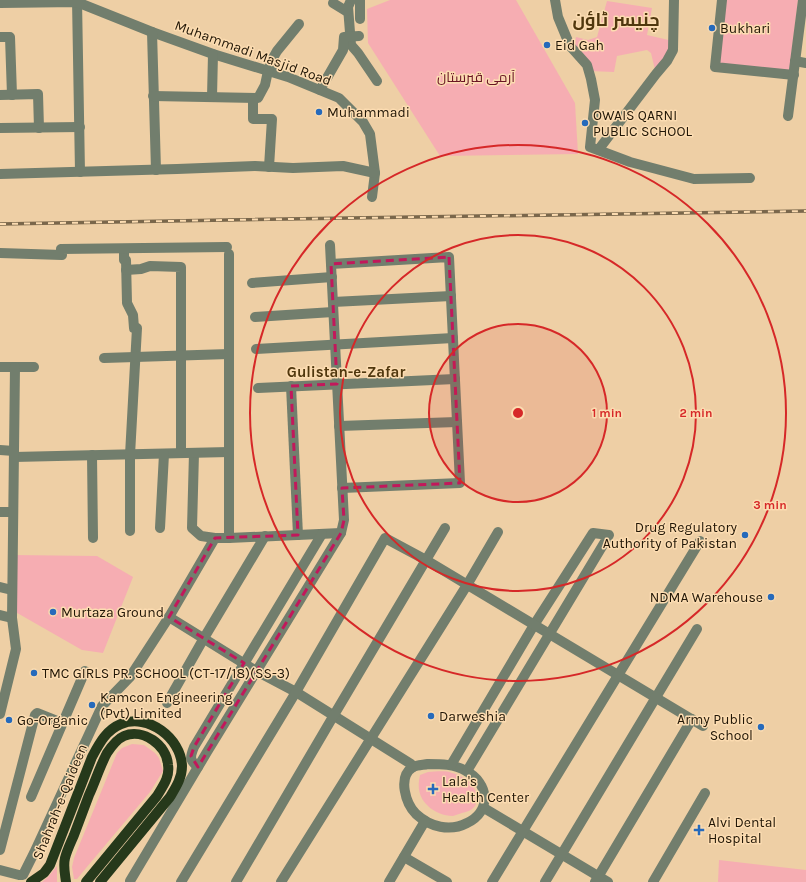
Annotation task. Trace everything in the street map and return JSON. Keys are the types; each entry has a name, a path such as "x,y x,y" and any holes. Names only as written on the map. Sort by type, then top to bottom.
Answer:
{"main road":[{"name":"Shahrah-e-Qaideen","path":"31,882 44,873 50,865 92,757 100,741 110,730 121,724 136,720 148,723 160,729 171,738 179,752 182,766 179,782 170,797 100,882"},
{"name":"Shahrah-e-Qaideen","path":"66,882 64,871 65,859 107,754 113,744 124,736 136,734 148,737 159,745 166,754 168,776 157,796 86,882"}],"street":[{"path":"360,0 360,19"},
{"path":"555,0 558,17 570,46 587,65 591,79 595,100 590,147 599,149 630,162 694,179 750,178"},
{"path":"599,149 667,61 673,50 674,0"},
{"path":"722,0 715,67 794,75"},
{"path":"788,116 795,61 802,40 804,14 803,0"},
{"path":"0,2 77,1 80,172"},
{"name":"Muhammadi Masjid Road","path":"77,1 152,32 212,54 288,77 339,98 363,122 370,134 375,173 372,197"},
{"path":"332,3 346,11 349,4"},
{"path":"349,4 355,36 351,45 376,81"},
{"path":"153,96 258,98 265,85 273,58 299,24"},
{"path":"152,32 156,170"},
{"path":"320,90 343,50 344,37 355,36"},
{"path":"0,37 10,37 12,94"},
{"path":"212,54 212,97"},
{"path":"795,61 806,62"},
{"path":"0,95 38,94 39,128"},
{"path":"253,98 252,119 272,119 269,167"},
{"path":"0,128 80,127"},
{"path":"0,174 254,166 293,168 343,166 375,173"},
{"path":"130,882 256,671 341,533 344,520 330,245"},
{"path":"0,253 62,255 61,249 228,251 229,538"},
{"path":"124,249 124,260 126,260 127,303 133,316 134,328 137,328 130,455 130,531"},
{"path":"331,264 449,257 451,296 460,483 342,488"},
{"path":"126,270 141,269 150,266 181,267 181,453"},
{"path":"252,283 332,277"},
{"path":"255,317 333,307 451,296"},
{"path":"256,349 453,338"},
{"path":"104,358 229,354"},
{"path":"0,367 34,367"},
{"path":"0,714 16,649 12,618 15,367"},
{"path":"258,388 455,379"},
{"path":"291,386 298,535"},
{"path":"339,426 457,422"},
{"path":"0,450 14,454 92,455 229,452"},
{"path":"194,453 192,528 201,536 229,538 341,533"},
{"path":"160,528 164,454"},
{"path":"92,455 93,538"},
{"path":"0,512 13,512"},
{"path":"236,882 444,528"},
{"path":"281,882 467,585 498,532"},
{"path":"451,765 534,625 593,533 609,535 467,771"},
{"path":"198,767 192,762 191,756 194,747 322,534"},
{"path":"167,703 265,536"},
{"path":"0,870 23,875 102,706 130,677 169,617 215,538"},
{"path":"181,882 296,692 385,538 426,560 703,726"},
{"path":"492,882 700,541"},
{"path":"0,587 12,590"},
{"path":"0,615 12,618"},
{"path":"169,617 256,671 296,692 334,715 411,764 413,767"},
{"path":"545,882 697,629"},
{"path":"31,797 85,671"},
{"path":"0,850 35,715 37,713 62,723"},
{"path":"597,879 692,719"},
{"path":"428,764 451,765 467,771 476,778 483,787 485,796 484,808 477,817 458,827 446,828 435,826 425,821 416,814 410,806 406,796 405,777 413,767 428,764"},
{"path":"653,882 705,793"},
{"path":"484,808 523,830 597,879 608,882"},
{"path":"390,882 425,821"},
{"path":"404,857 447,882"}],"highlighted area":[{"path":"449,257 460,483 342,488 344,520 341,533 198,767 191,756 194,747 244,663 169,617 215,538 298,535 291,386 337,384 331,264"}],"green space":[{"name":"آرمی قبرستان","path":"390,0 516,0 575,103 578,154 440,156 368,43 367,9"},
{"path":"722,0 798,0 789,73 715,66"},
{"path":"607,1 652,8 647,35 673,41 656,74 651,53 647,50 617,56 614,72 589,71 568,42 575,42 576,37 588,40 597,37"},
{"path":"13,555 97,556 133,577 103,653 82,650 12,610"},
{"path":"132,744 144,745 155,753 159,758 163,771 150,792 77,879 74,879 72,867 74,858 117,753 122,748"},
{"path":"443,771 465,778 473,785 476,791 477,800 475,806 469,811 453,816 436,812 430,808 421,796 419,788 420,775 428,772"},
{"path":"719,860 806,870 806,882 718,882"},
{"path":"57,866 57,882 42,882 48,877"}],"railway":[{"path":"0,224 806,211"}],"place":[{"name":"Bukhari","path":"712,28"},
{"name":"Eid Gah","path":"547,45"},
{"name":"Muhammadi","path":"319,112"},
{"name":"OWAIS QARNI PUBLIC SCHOOL","path":"585,123"},
{"name":"Drug Regulatory Authority of Pakistan","path":"745,535"},
{"name":"NDMA Warehouse","path":"771,597"},
{"name":"Murtaza Ground","path":"53,612"},
{"name":"TMC GIRLS PR. SCHOOL (CT-17/18)(SS-3)","path":"34,673"},
{"name":"Kamcon Engineering (Pvt) Limited","path":"92,705"},
{"name":"Darweshia","path":"431,716"},
{"name":"Go-Organic","path":"9,720"},
{"name":"Army Public School","path":"761,727"},
{"name":"Lala's Health Center","path":"433,789"},
{"name":"Alvi Dental Hospital","path":"699,830"}],"district":[{"name":"چنیسر ٹاؤن","path":"616,20"},
{"name":"Gulistan-e-Zafar","path":"346,372"}]}
